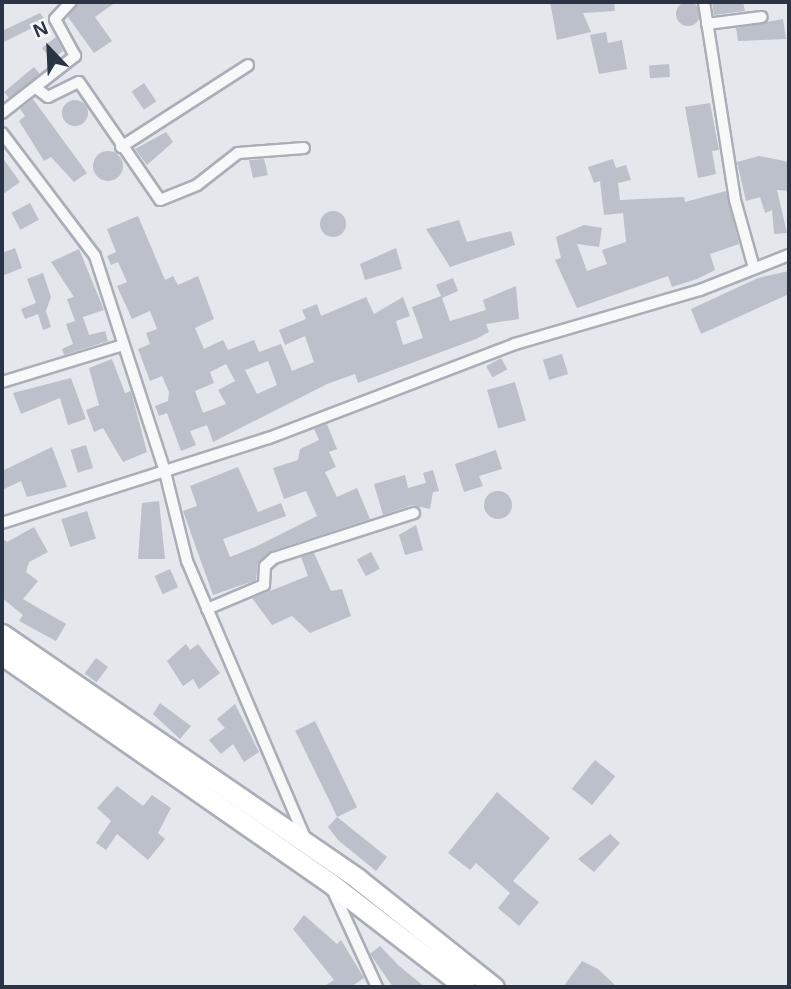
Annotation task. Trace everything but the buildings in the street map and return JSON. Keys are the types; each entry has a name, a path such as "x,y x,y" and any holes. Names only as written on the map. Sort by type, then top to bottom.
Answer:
{"highway":[{"path":"2,634 376,893 494,987"},
{"path":"2,654 330,883 465,987"}],"street":[{"path":"2,113 75,56 55,19 71,2"},
{"path":"704,2 735,200 754,268"},
{"path":"708,24 762,17"},
{"path":"121,147 248,65"},
{"path":"36,88 48,97 79,82 121,147 160,200 197,185 238,153 304,148"},
{"path":"2,133 89,245 164,468 180,542 309,848 330,883 377,987"},
{"path":"2,523 164,468 269,438 515,344 789,255"},
{"path":"2,382 123,345"},
{"path":"207,609 264,585 265,566 274,558 414,513"}]}
